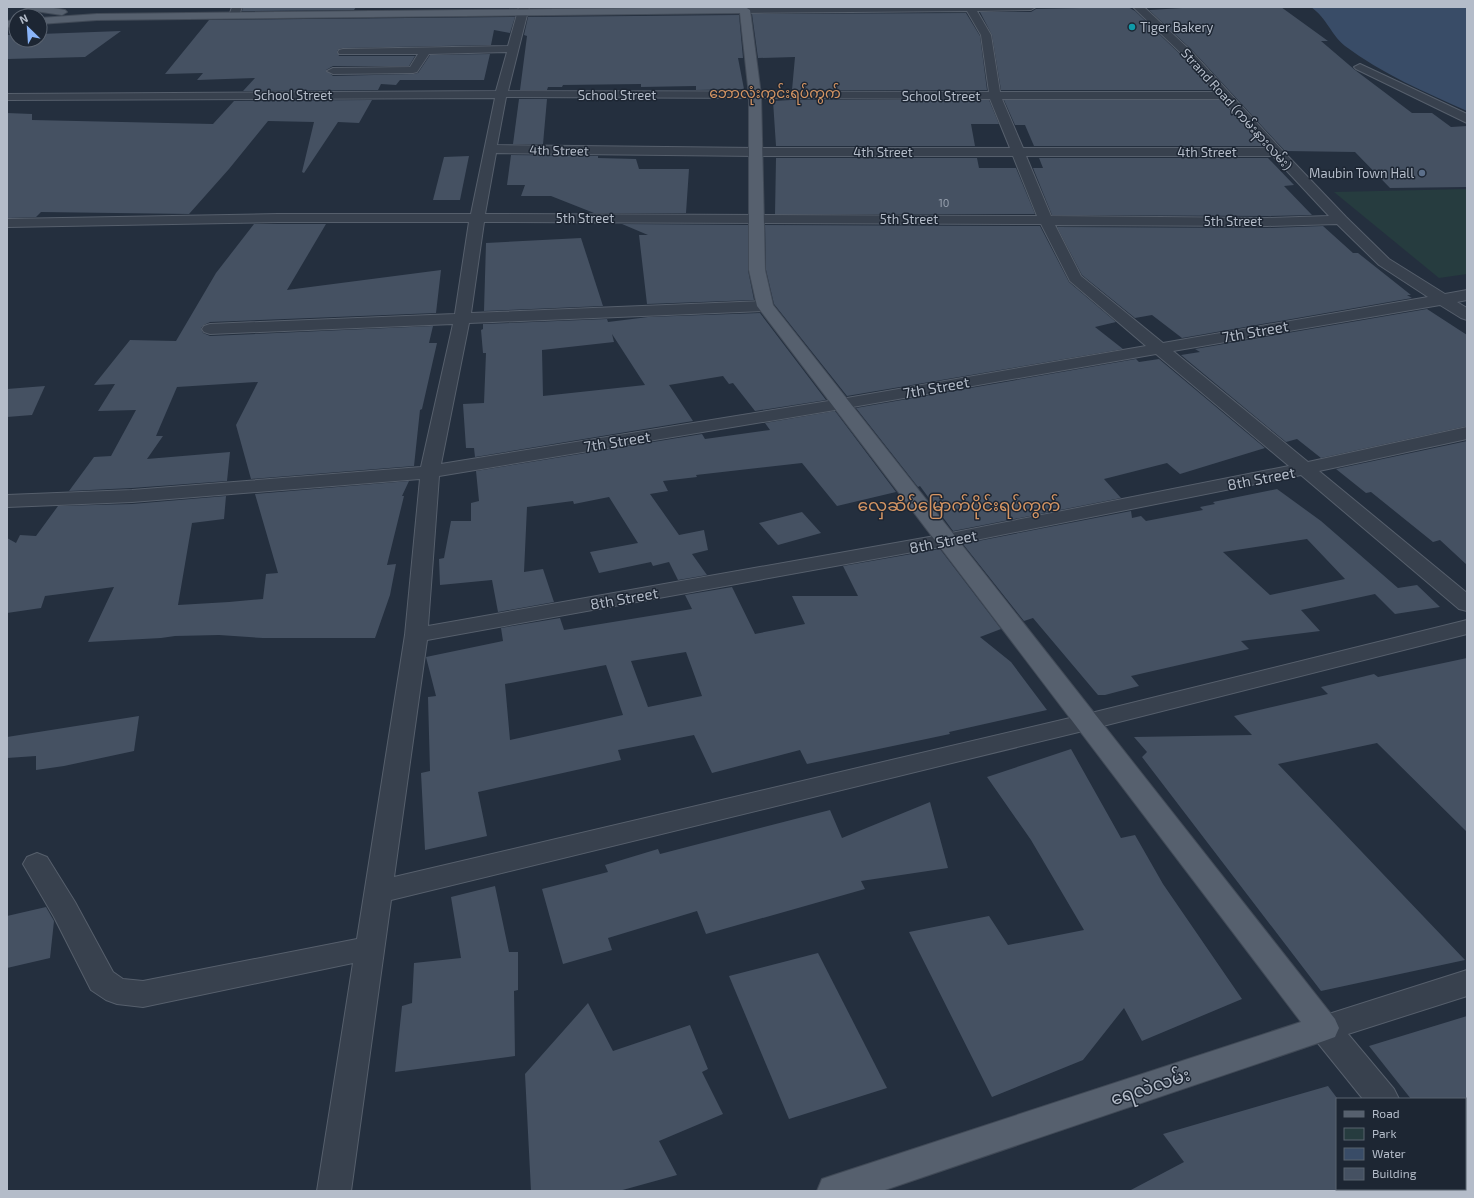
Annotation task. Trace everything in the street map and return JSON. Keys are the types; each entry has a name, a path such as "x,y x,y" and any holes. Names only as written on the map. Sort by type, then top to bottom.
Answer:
{"main road":[{"path":"28,7 97,17"},
{"path":"48,20 235,11 745,9 755,95 757,270 765,306 1324,1028"},
{"name":"ရေလဲလမ်း","path":"834,1191 1324,1028"}],"street":[{"path":"970,7 986,35 995,96 1046,220 1075,278 1467,604"},
{"path":"745,9 1031,7"},
{"name":"Strand Road (ကမ်းနားလမ်း)","path":"1138,7 1187,53 1276,152 1340,220 1384,262 1467,315"},
{"path":"334,1191 416,635 430,472 462,319 477,219 501,94 523,10"},
{"path":"342,52 513,49"},
{"path":"333,72 413,70 424,50"},
{"path":"1360,67 1467,119"},
{"name":"School Street","path":"7,97 501,94 1226,96"},
{"name":"4th Street","path":"490,149 756,152 1276,152"},
{"name":"5th Street","path":"7,223 278,218 757,218 1267,222 1340,220"},
{"name":"7th Street","path":"7,501 132,496 430,472 841,404 1467,294"},
{"path":"210,329 765,306"},
{"name":"8th Street","path":"416,635 946,540 1304,469 1467,433"},
{"path":"378,892 1087,722 1467,627"},
{"path":"37,864 65,910 102,981 117,991 143,994 370,948"},
{"name":"ရေလဲလမ်း","path":"1324,1028 1467,983"},
{"path":"1324,1028 1382,1098"}],"green space":[{"path":"1467,189 1467,274 1439,278 1334,192"}],"water":[{"path":"1311,7 1467,7 1467,111 1404,82 1359,56 1340,42 1321,16"}],"building":[{"path":"356,7 354,10 242,11 243,8"},
{"path":"1128,7 1135,11 1182,56 1213,90 1001,90 992,35 980,12 1031,12 1036,9"},
{"path":"1199,7 1281,7 1328,41 1321,41 1355,70 1412,113 1432,113 1451,127 1467,126 1467,187 1390,188 1355,152 1285,151 1192,50 1149,10"},
{"path":"966,13 980,36 987,90 792,90 795,57 758,58 752,14"},
{"path":"739,15 743,58 738,58 744,89 696,90 696,86 641,87 641,84 563,85 562,87 548,87 547,90 520,90 527,36 524,35 528,17"},
{"path":"515,17 510,33 494,30 491,45 343,48 337,51 339,56 415,56 409,66 333,66 326,70 333,76 413,74 418,73 430,55 490,54 484,80 400,80 396,85 381,84 378,90 243,91 255,78 197,80 203,73 165,74 209,20"},
{"path":"121,31 85,57 7,59 7,35 8,48 48,48 48,34"},
{"path":"519,99 547,99 543,144 513,144"},
{"path":"372,100 359,123 338,122 304,173 302,172 314,122 268,121 229,169 189,214 41,212 36,217 7,218 7,113 32,114 32,120 213,124 234,101"},
{"path":"989,100 999,124 971,124 975,146 776,146 773,101"},
{"path":"1004,100 1221,100 1263,146 1034,146 1025,125 1015,125"},
{"path":"511,155 598,156 598,158 636,159 639,169 689,169 686,213 594,213 551,196 521,196 525,185 507,185"},
{"path":"469,156 460,200 433,200 444,157"},
{"path":"776,158 977,158 979,168 1016,168 1035,214 775,214"},
{"path":"1039,158 1268,158 1294,185 1284,186 1312,215 1052,215 1033,168 1043,168"},
{"path":"254,224 326,224 287,290 441,270 436,313 210,322 201,328 203,333 210,336 433,326 429,343 437,343 422,409 420,410 414,466 251,479 236,425 258,382 177,387 156,436 163,436 147,459 230,452 227,481 69,491 94,457 111,456 136,410 98,411 115,384 94,385 130,340 176,341 216,273"},
{"path":"622,224 748,225 748,270 754,300 647,304 639,235 648,235"},
{"path":"765,225 1040,226 1069,282 1116,322 1095,327 1123,349 847,396 774,304 766,270"},
{"path":"1323,226 1353,253 1358,253 1411,295 1407,295 1412,298 1182,338 1152,315 1135,318 1082,275 1057,227 1267,228"},
{"path":"581,238 603,306 484,311 486,243"},
{"path":"1427,309 1467,335 1467,426 1321,458 1297,439 1286,442 1181,355 1200,352 1195,349"},
{"path":"760,313 826,400 755,411 733,383 729,384 723,376 669,385 693,421 475,457 474,448 466,448 463,404 484,403 486,353 483,353 481,330 483,329 483,324 607,319 608,322 648,317","holes":["612,334 645,385 543,396 542,350 614,342"]},
{"path":"1136,359 1139,362 1159,359 1265,448 1180,474 1167,463 1104,479 1121,498 953,531 920,486 918,487 856,408"},
{"path":"45,386 32,415 7,417 7,389"},
{"path":"835,411 896,492 837,506 802,463 696,475 697,477 663,481 668,491 650,494 679,535 704,530 708,550 692,554 707,575 678,580 669,562 653,566 651,562 599,573 590,552 638,543 609,497 574,504 573,501 527,507 524,572 543,569 554,602 498,612 492,580 440,585 439,559 444,558 451,521 471,521 471,503 479,501 476,471 702,434 705,439 770,430 765,423"},
{"path":"1467,441 1467,565 1440,540 1433,542 1371,492 1366,493 1336,469"},
{"path":"409,481 402,496 404,496 387,565 396,564 390,595 375,638 263,638 219,635 175,636 88,642 114,587 45,596 41,608 7,613 7,538 16,543 20,535 36,536 58,506 132,504 226,496 224,519 192,523 178,605 229,602 263,599 266,574 278,573 255,494"},
{"path":"1277,489 1321,521 1398,588 1417,585 1440,607 1395,614 1375,594 1301,610 1320,631 1241,641 1249,649 1131,676 1139,686 1105,695 1098,695 1033,618 1024,621 963,544 1131,511 1132,518 1141,516 1146,521 1203,510 1200,507 1215,504 1213,502","holes":["1307,539 1345,579 1270,595 1223,552"]},
{"path":"802,512 821,533 778,545 759,523"},
{"path":"940,549 1001,629 980,637 1011,662 1047,710 949,732 950,734 807,764 800,750 712,773 694,735 618,750 621,760 478,792 487,836 425,850 421,773 430,771 428,697 436,696 426,657 503,641 501,628 560,618 564,630 692,609 685,595 732,587 755,634 805,624 792,596 858,596 843,566","holes":["686,652 702,696 648,707 631,661","606,665 623,715 510,740 505,684"]},
{"path":"1467,658 1467,832 1377,743 1278,764 1465,960 1321,991 1142,757 1147,752 1134,737 1252,735 1234,716 1328,694 1321,687 1374,674 1378,677"},
{"path":"139,716 134,751 64,766 36,770 36,756 7,758 7,737"},
{"path":"1071,749 1121,838 1135,835 1163,884 1242,999 1142,1041 1124,1008 1083,1060 992,1097 909,932 989,916 1008,945 1084,930 1031,840 987,777"},
{"path":"930,802 948,868 861,881 865,889 706,934 697,911 608,938 612,950 563,964 542,889 608,872 605,865 658,849 660,854 830,810 842,838"},
{"path":"495,886 509,952 518,952 518,990 514,991 515,1056 395,1072 402,1006 412,1003 414,963 461,958 451,897"},
{"path":"46,907 54,921 50,958 7,968 7,916"},
{"path":"818,953 887,1088 789,1119 729,976"},
{"path":"588,1003 613,1051 690,1025 708,1069 702,1072 723,1114 659,1141 677,1175 619,1191 531,1191 525,1074"},
{"path":"1467,1016 1467,1099 1410,1098 1369,1046"},
{"path":"1328,1086 1337,1098 1337,1191 1129,1191 1184,1162 1163,1134"}],"place":[{"name":"Tiger Bakery","path":"1132,27"},
{"name":"Maubin Town Hall","path":"1422,173"}],"district":[{"name":"ဘောလုံးကွင်းရပ်ကွက်","path":"775,92"},
{"name":"လှေဆိပ်မြောက်ပိုင်းရပ်ကွက်","path":"959,504"}]}
